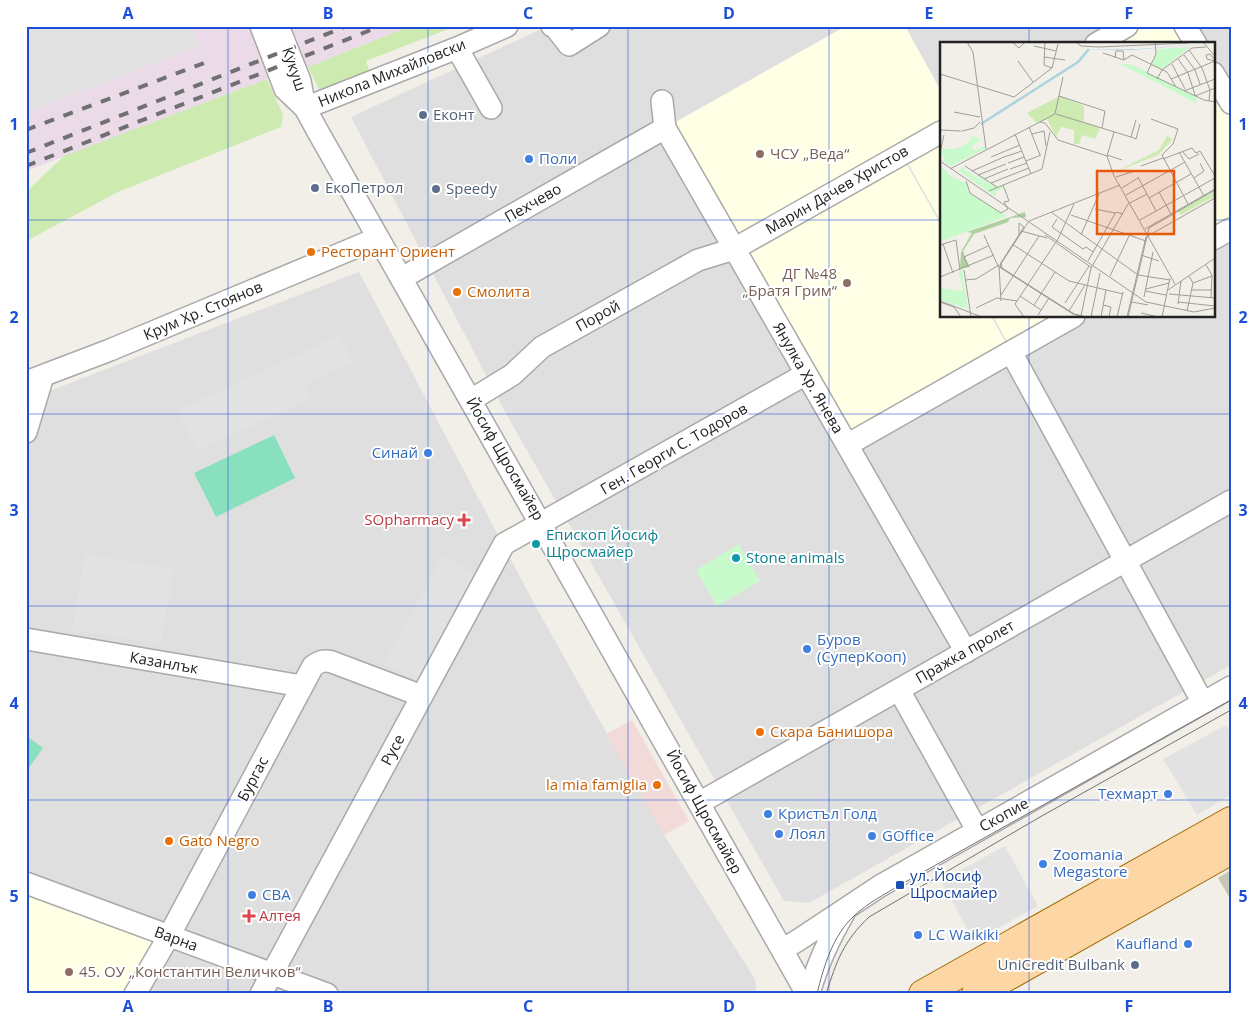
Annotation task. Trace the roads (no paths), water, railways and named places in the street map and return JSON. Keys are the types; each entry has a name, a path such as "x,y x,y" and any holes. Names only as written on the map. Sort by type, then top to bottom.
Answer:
{"main road":[{"path":"923,994 1231,821"},
{"path":"976,994 1231,850"}],"street":[{"name":"Кукуш","path":"262,26 285,89 305,108"},
{"name":"Кукуш","path":"278,26 300,81 305,108"},
{"name":"Никола Михайловски","path":"305,108 457,48 507,26"},
{"path":"552,26 555,27 569,45 599,26"},
{"path":"1099,42 1127,26"},
{"path":"1185,26 1195,42"},
{"path":"457,48 491,108"},
{"path":"1214,75 1231,103"},
{"name":"Янулка Хр. Янева","path":"662,101 665,128 966,652"},
{"name":"Йосиф Щросмайер","path":"305,108 356,201 472,400 808,994"},
{"name":"Пехчево","path":"402,278 665,128"},
{"name":"Марин Дачев Христов","path":"734,249 940,133"},
{"path":"1214,238 1231,229"},
{"name":"Крум Хр. Стоянов","path":"35,379 110,350 378,238"},
{"name":"Порой","path":"472,400 512,375 542,347 698,260 734,249"},
{"path":"847,445 1070,318"},
{"path":"1011,352 1124,562 1203,703"},
{"name":"Ген. Георги С. Тодоров","path":"542,524 806,374"},
{"path":"26,432 35,379"},
{"name":"Пражка пролет","path":"699,803 1231,501"},
{"name":"Русе","path":"262,994 504,544 542,524"},
{"name":"Казанлък","path":"26,639 302,686"},
{"name":"Бургас","path":"135,994 169,936 313,666 325,660 422,696"},
{"name":"Скопие","path":"782,950 880,886 1231,688"},
{"path":"898,690 977,830"},
{"name":"Варна","path":"26,883 327,994"},
{"path":"808,994 825,947 847,909"}],"tram line":[{"path":"817,994 826,962 835,941 847,923 865,907 900,885 1231,700"},
{"path":"826,994 847,943 869,917 1040,817 1231,710"}],"railway":[{"path":"26,153 347,26"},
{"path":"26,166 381,26"},
{"path":"26,130 207,62"}],"place":[{"name":"Еконт","path":"423,115"},
{"name":"ЧСУ „Веда“","path":"760,154"},
{"name":"Поли","path":"529,159"},
{"name":"ЕкоПетрол","path":"315,188"},
{"name":"Speedy","path":"436,189"},
{"name":"Ресторант Ориент","path":"311,252"},
{"name":"ДГ №48 „Братя Грим“","path":"847,283"},
{"name":"Смолита","path":"457,292"},
{"name":"Синай","path":"428,453"},
{"name":"SOpharmacy","path":"464,520"},
{"name":"Епископ Йосиф Щросмайер","path":"536,544"},
{"name":"Stone animals","path":"736,558"},
{"name":"Буров (СуперКооп)","path":"807,649"},
{"name":"Скара Банишора","path":"760,732"},
{"name":"la mia famiglia","path":"657,785"},
{"name":"Техмарт","path":"1168,794"},
{"name":"Кристъл Голд","path":"768,814"},
{"name":"Лоял","path":"779,834"},
{"name":"GOffice","path":"872,836"},
{"name":"Gato Negro","path":"169,841"},
{"name":"Zoomania Megastore","path":"1043,864"},
{"name":"ул. Йосиф Щросмайер","path":"900,885"},
{"name":"CBA","path":"252,895"},
{"name":"Алтея","path":"249,916"},
{"name":"LC Waikiki","path":"918,935"},
{"name":"Kaufland","path":"1188,944"},
{"name":"UniCredit Bulbank","path":"1135,965"},
{"name":"45. ОУ „Константин Величков“","path":"69,972"}]}
